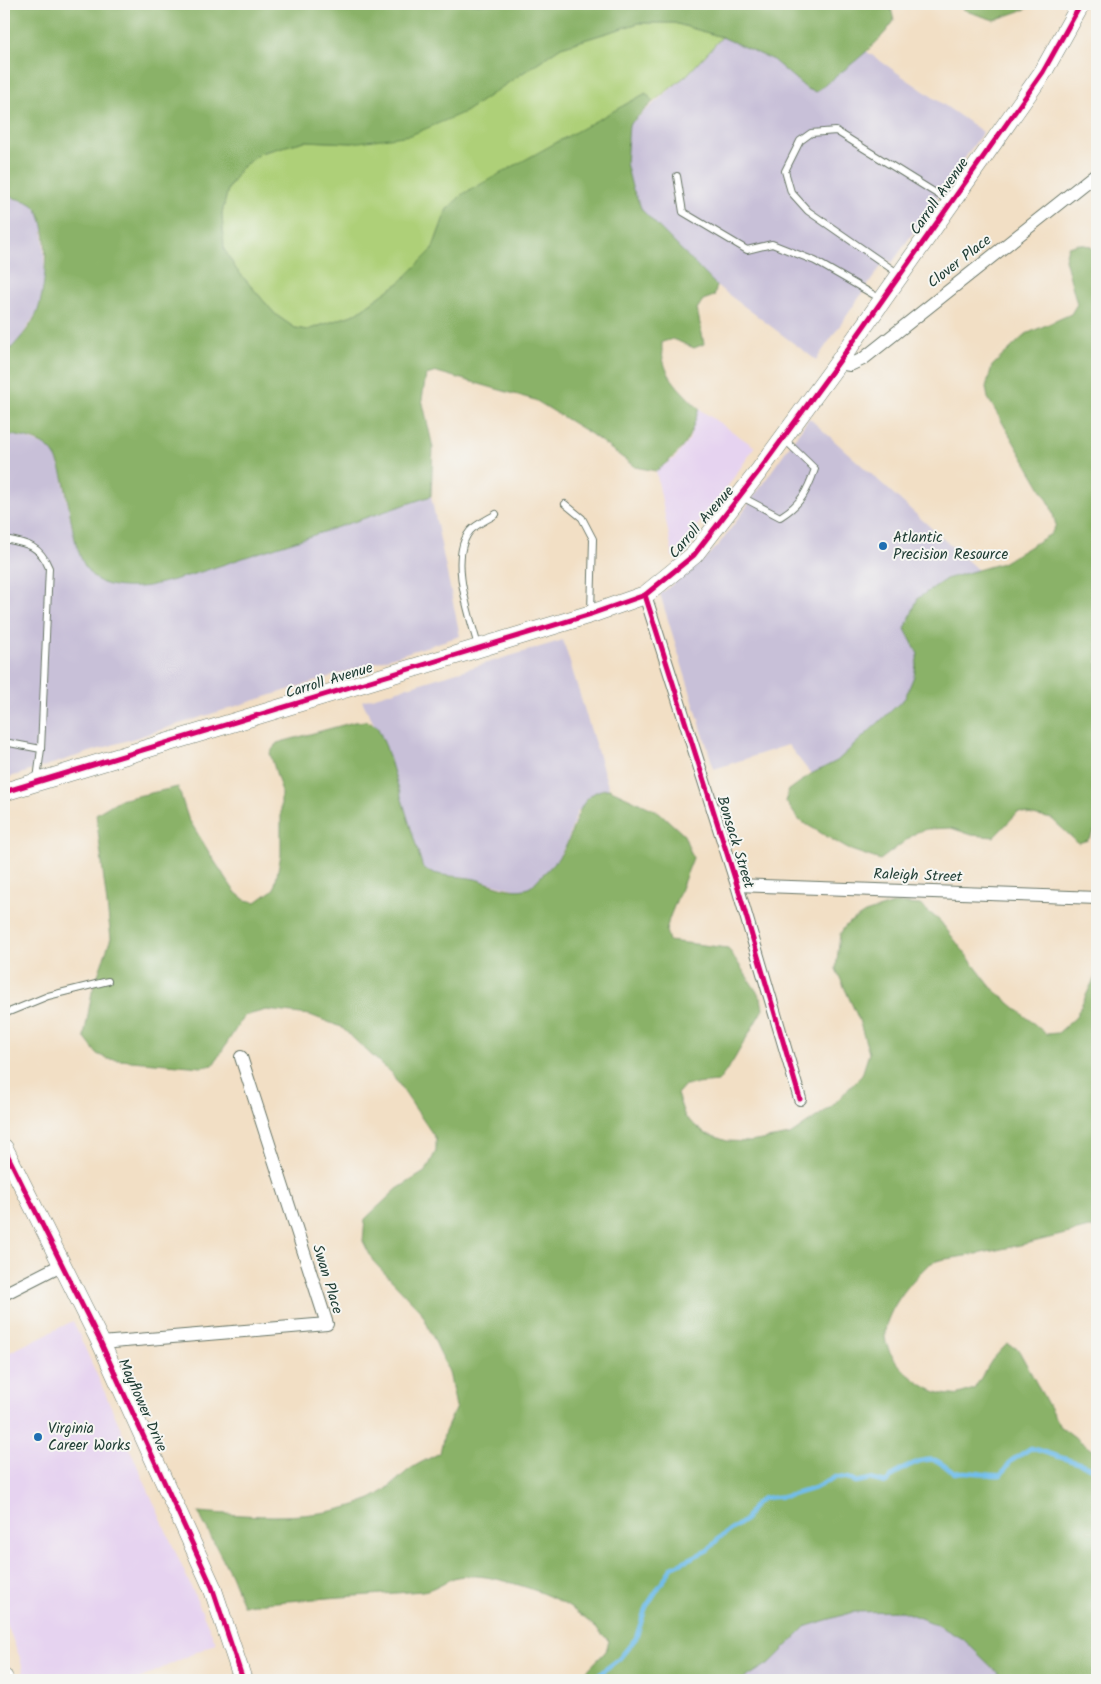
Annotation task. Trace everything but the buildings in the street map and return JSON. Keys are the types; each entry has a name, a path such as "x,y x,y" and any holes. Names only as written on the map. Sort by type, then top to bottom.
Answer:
{"street":[{"name":"Carroll Avenue","path":"4,792 478,646 591,614 645,595 694,555 783,438 838,363 1042,72 1081,4"},
{"name":"Clover Place","path":"838,363 850,365 863,359 1097,173"},
{"name":"Bonsack Street","path":"645,595 737,885 800,1099"},
{"name":"Raleigh Street","path":"737,885 1097,898"},
{"name":"Swan Place","path":"101,1343 327,1324 241,1058"},
{"name":"Mayflower Drive","path":"4,1148 101,1343 212,1587 243,1680"},
{"path":"4,1294 61,1265"}],"lane":[{"path":"900,274 808,211 791,192 785,171 800,141 811,133 836,131 950,202"},
{"path":"677,176 683,212 747,250 772,244 815,261 882,300"},
{"path":"740,496 780,517 792,510 807,492 815,469 783,438"},
{"path":"565,504 582,518 593,539 591,614"},
{"path":"478,646 462,589 461,550 471,530 496,514"},
{"path":"4,539 34,546 46,559 49,568 41,748 37,782"},
{"path":"4,742 41,748"},
{"path":"4,1014 48,996 108,981"}],"shaded area":[{"path":"722,37 773,60 807,89 816,92 866,51 983,132 892,263 886,259 816,360 717,286 642,210 632,187 626,163 629,125 687,75"},
{"path":"4,195 32,204 40,214 43,225 45,279 38,311 19,340 4,356"},
{"path":"699,409 755,447 725,490 672,558 656,471 675,458 689,440"},
{"path":"809,418 978,570 946,579 905,629 918,654 914,676 905,698 837,761 811,774 788,745 714,769 660,594 699,564 716,548"},
{"path":"4,434 25,438 46,446 54,453 62,474 72,528 191,575 431,496 460,636 4,779"},
{"path":"563,640 609,789 602,789 577,812 566,845 554,864 529,888 518,890 467,877 433,874 423,868 386,747 362,701"},
{"path":"73,1321 216,1643 137,1680 25,1680 20,1658 4,1617 4,1355"},
{"path":"902,1611 936,1624 964,1640 1005,1680 742,1680 771,1662 807,1626 853,1612"}],"green space":[{"path":"4,4 890,4 894,21 868,50 816,92 807,89 773,60 722,37 674,23 639,23 561,47 465,112 411,135 352,143 305,141 260,153 241,168 228,189 222,213 224,249 236,269 276,315 295,328 307,330 355,314 400,282 432,250 447,209 463,194 646,93 653,102 629,125 626,163 632,187 642,210 717,286 714,296 703,300 697,309 704,344 694,348 673,339 662,342 664,363 672,380 699,409 692,430 684,444 673,457 656,471 635,467 591,434 535,400 437,372 426,375 422,399 433,448 431,496 191,575 148,586 131,587 103,583 90,573 81,558 62,475 56,458 47,447 37,441 4,434 4,356 28,329 38,310 41,300 46,255 43,225 39,213 30,203 4,195"},
{"path":"954,4 1032,4 1026,9 994,20 969,12"},
{"path":"639,23 674,23 722,37 687,75 653,102 646,93 447,209 432,250 400,282 355,314 307,330 295,328 276,315 236,269 224,249 222,213 228,189 241,168 260,153 305,141 352,143 465,112 561,47"},
{"path":"1079,244 1090,246 1097,254 1097,827 1088,840 1078,843 1052,819 1018,812 994,837 972,835 951,828 928,829 917,832 880,860 848,849 799,820 786,802 788,791 811,774 837,761 905,698 914,676 918,654 905,629 918,598 946,579 1002,563 1051,534 1056,525 1050,504 988,398 986,387 992,366 1026,334 1071,314 1077,304 1065,259 1068,247"},
{"path":"366,721 377,726 386,747 423,868 429,871 442,875 475,879 509,889 522,890 529,887 551,867 563,851 585,802 591,795 609,789 659,812 684,835 693,858 669,919 666,931 669,941 728,948 761,998 763,1009 732,1063 718,1082 685,1085 677,1094 685,1117 704,1133 727,1141 750,1142 790,1135 831,1107 862,1075 869,1053 859,1020 836,969 840,934 846,925 865,913 897,903 920,905 940,921 991,987 1046,1034 1058,1033 1075,1018 1097,973 1097,1229 1089,1228 1024,1244 934,1262 927,1266 900,1297 890,1315 885,1332 886,1342 898,1364 919,1383 942,1394 960,1394 974,1389 992,1360 1007,1344 1018,1349 1059,1425 1097,1454 1097,1667 1095,1680 1005,1680 964,1640 936,1624 902,1611 853,1612 807,1626 771,1662 742,1680 578,1680 606,1651 609,1641 586,1619 562,1603 536,1591 499,1580 481,1576 463,1576 453,1578 431,1589 422,1591 243,1605 231,1575 198,1512 283,1516 304,1515 346,1508 378,1495 410,1469 440,1453 444,1434 456,1407 449,1372 421,1311 373,1261 363,1241 365,1219 397,1189 426,1171 436,1151 436,1139 392,1074 341,1027 310,1015 266,1010 244,1016 213,1065 202,1067 108,1059 97,1054 84,1037 92,992 111,938 96,814 119,800 178,787 188,818 235,892 245,900 256,902 274,889 281,855 281,789 270,753 277,743 354,722"}],"waterway":[{"path":"591,1680 619,1659 636,1638 646,1607 672,1567 708,1550 719,1538 745,1520 755,1504 763,1498 788,1496 815,1488 835,1477 848,1478 856,1482 870,1479 886,1483 895,1474 908,1466 929,1460 935,1460 955,1473 967,1472 1001,1475 1011,1461 1031,1448 1097,1469"}],"cycle path":[{"path":"4,792 591,614 645,595 694,555 759,471 838,363 1043,72 1081,4"},
{"path":"645,595 737,885 800,1099"},
{"path":"4,1148 101,1343 212,1587 243,1680"}],"place":[{"name":"Atlantic Precision Resource","path":"883,546"},
{"name":"Virginia Career Works","path":"38,1437"}]}
